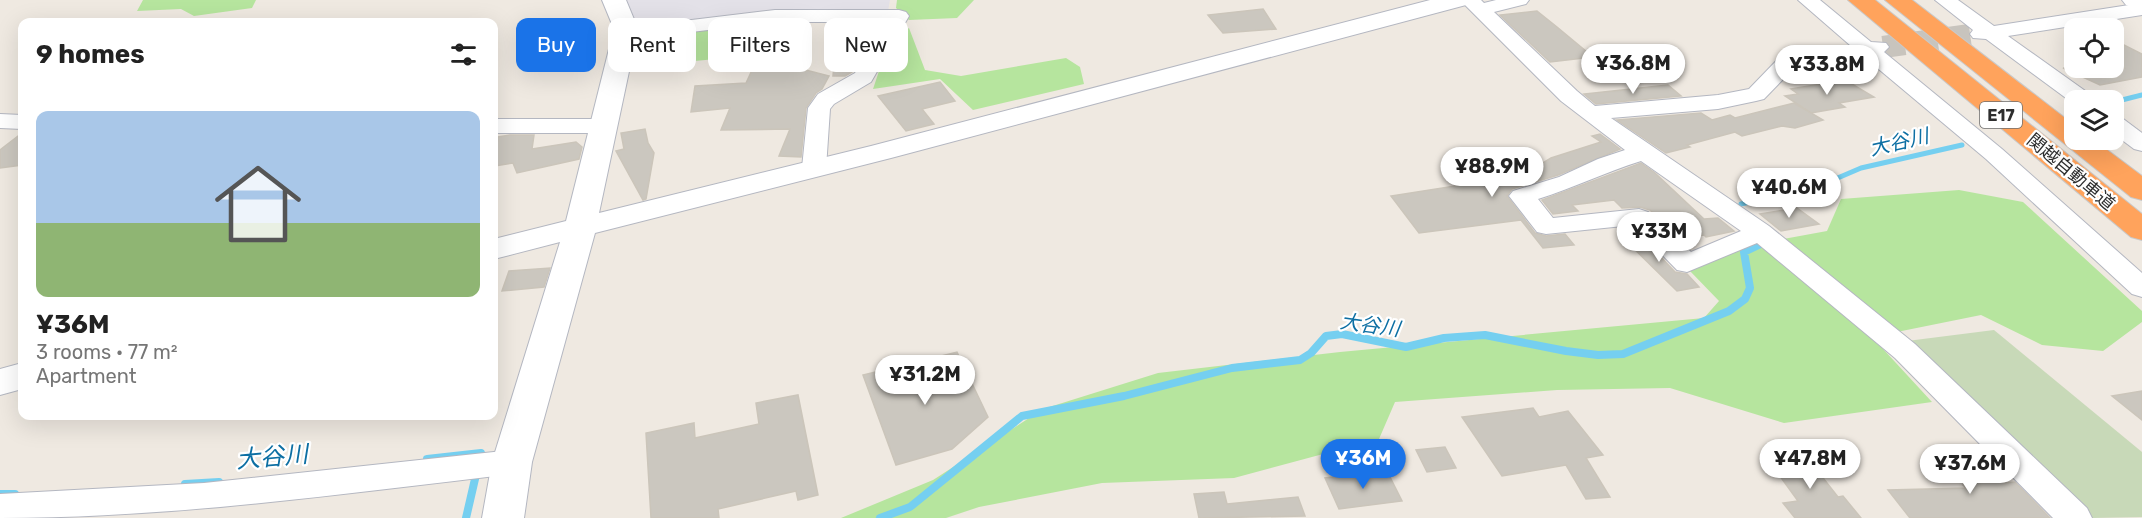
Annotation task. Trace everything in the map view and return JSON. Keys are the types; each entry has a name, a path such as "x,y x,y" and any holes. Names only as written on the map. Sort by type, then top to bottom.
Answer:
{"highway":[{"name":"関越自動車道","path":"1860,0 2142,230"},
{"name":"関越自動車道","path":"1897,0 2064,129"},
{"path":"2026,134 2142,238"},
{"name":"関越自動車道","path":"2091,150 2142,189"}],"street":[{"path":"614,0 621,18"},
{"path":"498,248 581,225 1469,3 1519,0"},
{"path":"1808,0 1876,48 2142,288"},
{"path":"1945,0 1984,33 2068,90"},
{"path":"2134,0 2142,3"},
{"path":"1469,3 1590,113 1761,232 1905,351 2075,518"},
{"path":"1984,33 2142,9"},
{"path":"696,25 775,16 899,16 863,77 826,99 819,108 814,168"},
{"path":"1590,113 1718,102 1756,94 1787,63 1876,48"},
{"path":"503,518 512,462 581,225 616,72"},
{"path":"0,121 18,122"},
{"path":"498,126 602,126"},
{"path":"2124,130 2142,144"},
{"path":"1644,152 1607,164 1568,182 1522,196 1546,226 1639,217 1687,264 1761,232"},
{"path":"0,382 18,377"},
{"path":"0,507 204,496 512,462"}],"shaded area":[{"path":"624,0 890,0 888,11 785,18 708,18 708,23 696,24 696,18 633,18"}],"green space":[{"path":"143,0 256,0 252,8 194,16 181,9 137,11"},
{"path":"897,0 974,0 957,18 909,20 896,8"},
{"path":"908,29 925,70 961,76 1066,58 1080,67 1084,84 973,110 940,79 873,89 879,72 908,72"},
{"path":"708,30 708,60 696,60 696,31"},
{"path":"1959,190 2023,202 2142,311 2142,322 2103,351 2042,345 1981,315 1872,337 1932,402 1784,423 1670,388 1557,390 1395,402 1379,439 1234,478 1102,483 979,507 946,518 841,518 933,480 1043,409 1158,373 1340,352 1704,318 1719,301 1690,271 1741,247 1827,231 1841,199"},
{"path":"1994,330 2142,452 2142,517 2092,518 1907,341"}],"building":[{"path":"1263,9 1276,29 1223,33 1208,15"},
{"path":"1537,11 1593,57 1550,62 1500,15"},
{"path":"2124,45 2142,54 2142,77 2100,85 2085,78 2124,78"},
{"path":"751,72 812,72 829,76 822,89 816,93 806,108 801,157 779,156 790,129 721,130 730,108 691,112 695,86 746,83"},
{"path":"833,72 852,72 845,76 833,76"},
{"path":"1845,80 1874,97 1839,103 1845,107 1811,113 1785,96 1798,94 1791,89"},
{"path":"940,82 955,101 922,109 934,124 906,131 878,96"},
{"path":"1668,85 1681,96 1596,104 1584,94"},
{"path":"1794,103 1823,120 1795,128 1782,126 1742,136 1735,132 1666,153 1617,120 1701,113 1712,120 1730,115 1735,118"},
{"path":"645,129 648,143 654,153 646,199 643,200 616,151 624,149 621,133"},
{"path":"1600,134 1620,149 1558,175 1512,189 1507,196 1535,233 1546,236 1565,234 1574,245 1543,248 1521,220 1419,233 1391,196 1506,178 1510,183 1551,158 1601,142 1592,136"},
{"path":"534,135 532,149 576,142 582,147 579,159 517,173 513,163 498,165 498,137"},
{"path":"18,136 18,166 0,168 0,150"},
{"path":"1641,163 1655,173 1704,219 1718,218 1734,231 1706,237 1704,235 1678,237 1650,210 1640,207 1622,208 1614,200 1572,205 1578,211 1553,214 1542,200"},
{"path":"1797,208 1819,224 1781,231 1760,214"},
{"path":"1637,232 1675,272 1687,274 1699,287 1677,291 1620,235"},
{"path":"550,268 544,287 502,291 509,271"},
{"path":"957,352 988,417 952,449 896,465 863,375"},
{"path":"2142,391 2142,420 2112,396"},
{"path":"798,395 818,495 798,500 796,491 718,509 719,518 651,518 646,433 694,423 695,438 759,424 756,403"},
{"path":"1533,408 1539,417 1568,411 1603,455 1586,458 1610,497 1586,499 1566,465 1502,476 1462,417"},
{"path":"1445,447 1456,468 1427,472 1416,450"},
{"path":"1974,449 2004,483 2015,482 2050,518 1910,518 1888,490 1966,488 1963,485 1969,484 1940,450"},
{"path":"1805,455 1838,497 1843,496 1861,518 1795,518 1783,503 1798,501 1766,457"},
{"path":"1387,471 1402,501 1339,509 1325,478"},
{"path":"1224,492 1227,504 1298,497 1305,516 1199,518 1194,494"}],"waterway":[{"name":"大谷川","path":"2124,100 2142,95"},
{"name":"大谷川","path":"1741,204 1819,186 1861,168 1962,145"},
{"name":"大谷川","path":"880,518 910,507 1022,416 1124,396 1232,368 1300,360 1311,353 1326,336 1342,334 1406,347 1444,338 1485,335 1566,351 1598,355 1623,354 1729,311 1745,299 1750,288 1744,252 1765,242"},
{"name":"大谷川","path":"427,459 481,453 466,518"},
{"name":"大谷川","path":"185,484 219,482"},
{"name":"大谷川","path":"0,494 15,494"}],"tunnel":[{"path":"1883,47 1977,34"}]}
